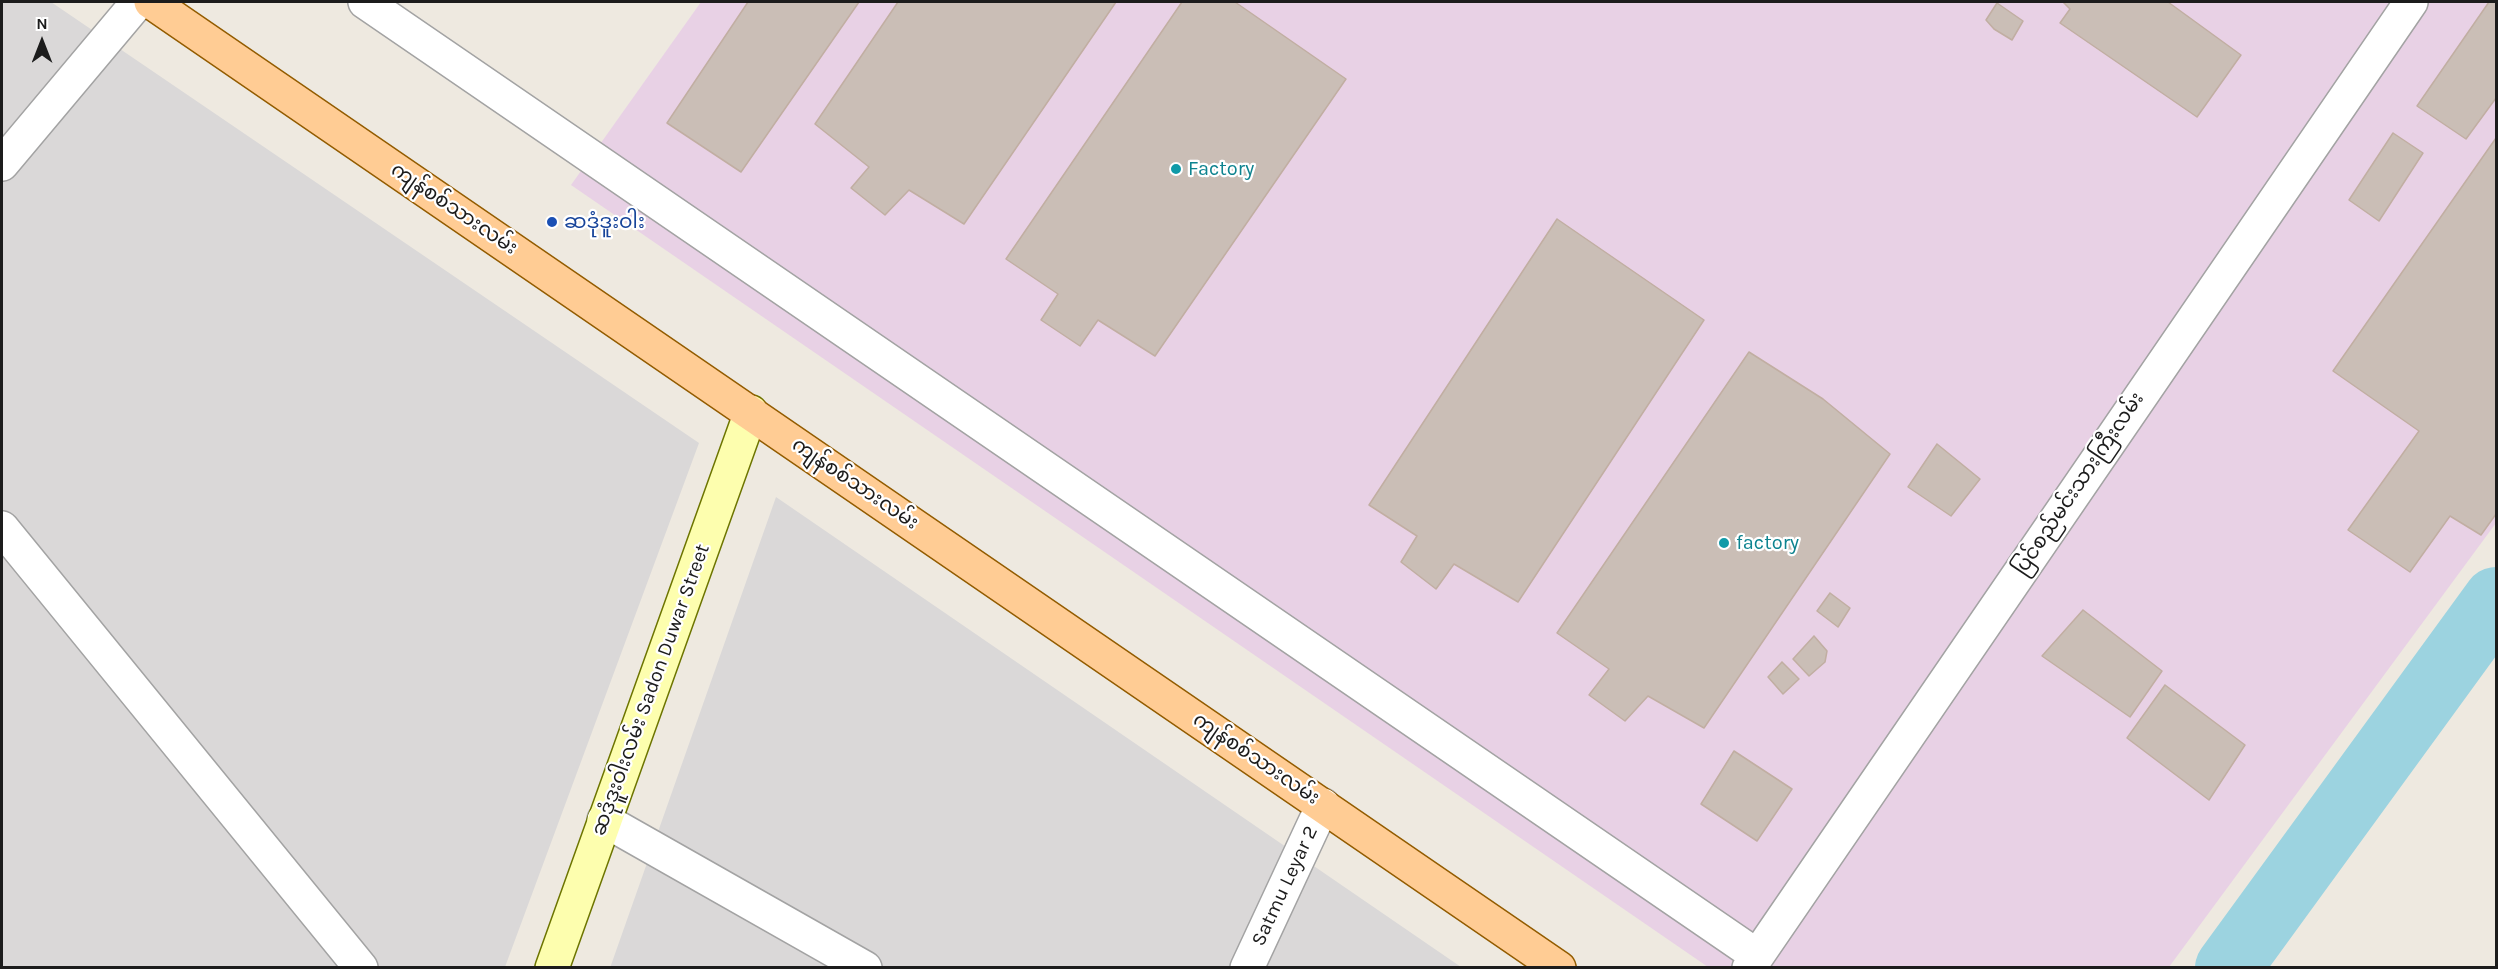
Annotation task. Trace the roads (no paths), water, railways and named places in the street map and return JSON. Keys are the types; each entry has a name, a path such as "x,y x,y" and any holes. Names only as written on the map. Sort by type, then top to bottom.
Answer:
{"main road":[{"name":"ကျန်စစ်သားလမ်း","path":"151,2 1559,968"}],"street":[{"path":"2,164 138,2"},
{"path":"365,2 1752,961"},
{"name":"ပြင်စည်မင်းသားကြီးလမ်း","path":"1752,961 2410,2"},
{"name":"ဆဒုံဒူးဝါးလမ်း Sadon Duwar Street","path":"552,968 750,412"},
{"path":"2,528 361,968"},
{"name":"Satmu Leyar 2","path":"1246,968 1323,805"},
{"path":"604,820 865,968"}],"waterway":[{"path":"2228,968 2496,600"}],"place":[{"name":"Factory","path":"1176,169"},
{"name":"ဆဒုံဒူးဝါး","path":"552,222"},
{"name":"factory","path":"1724,543"}]}
